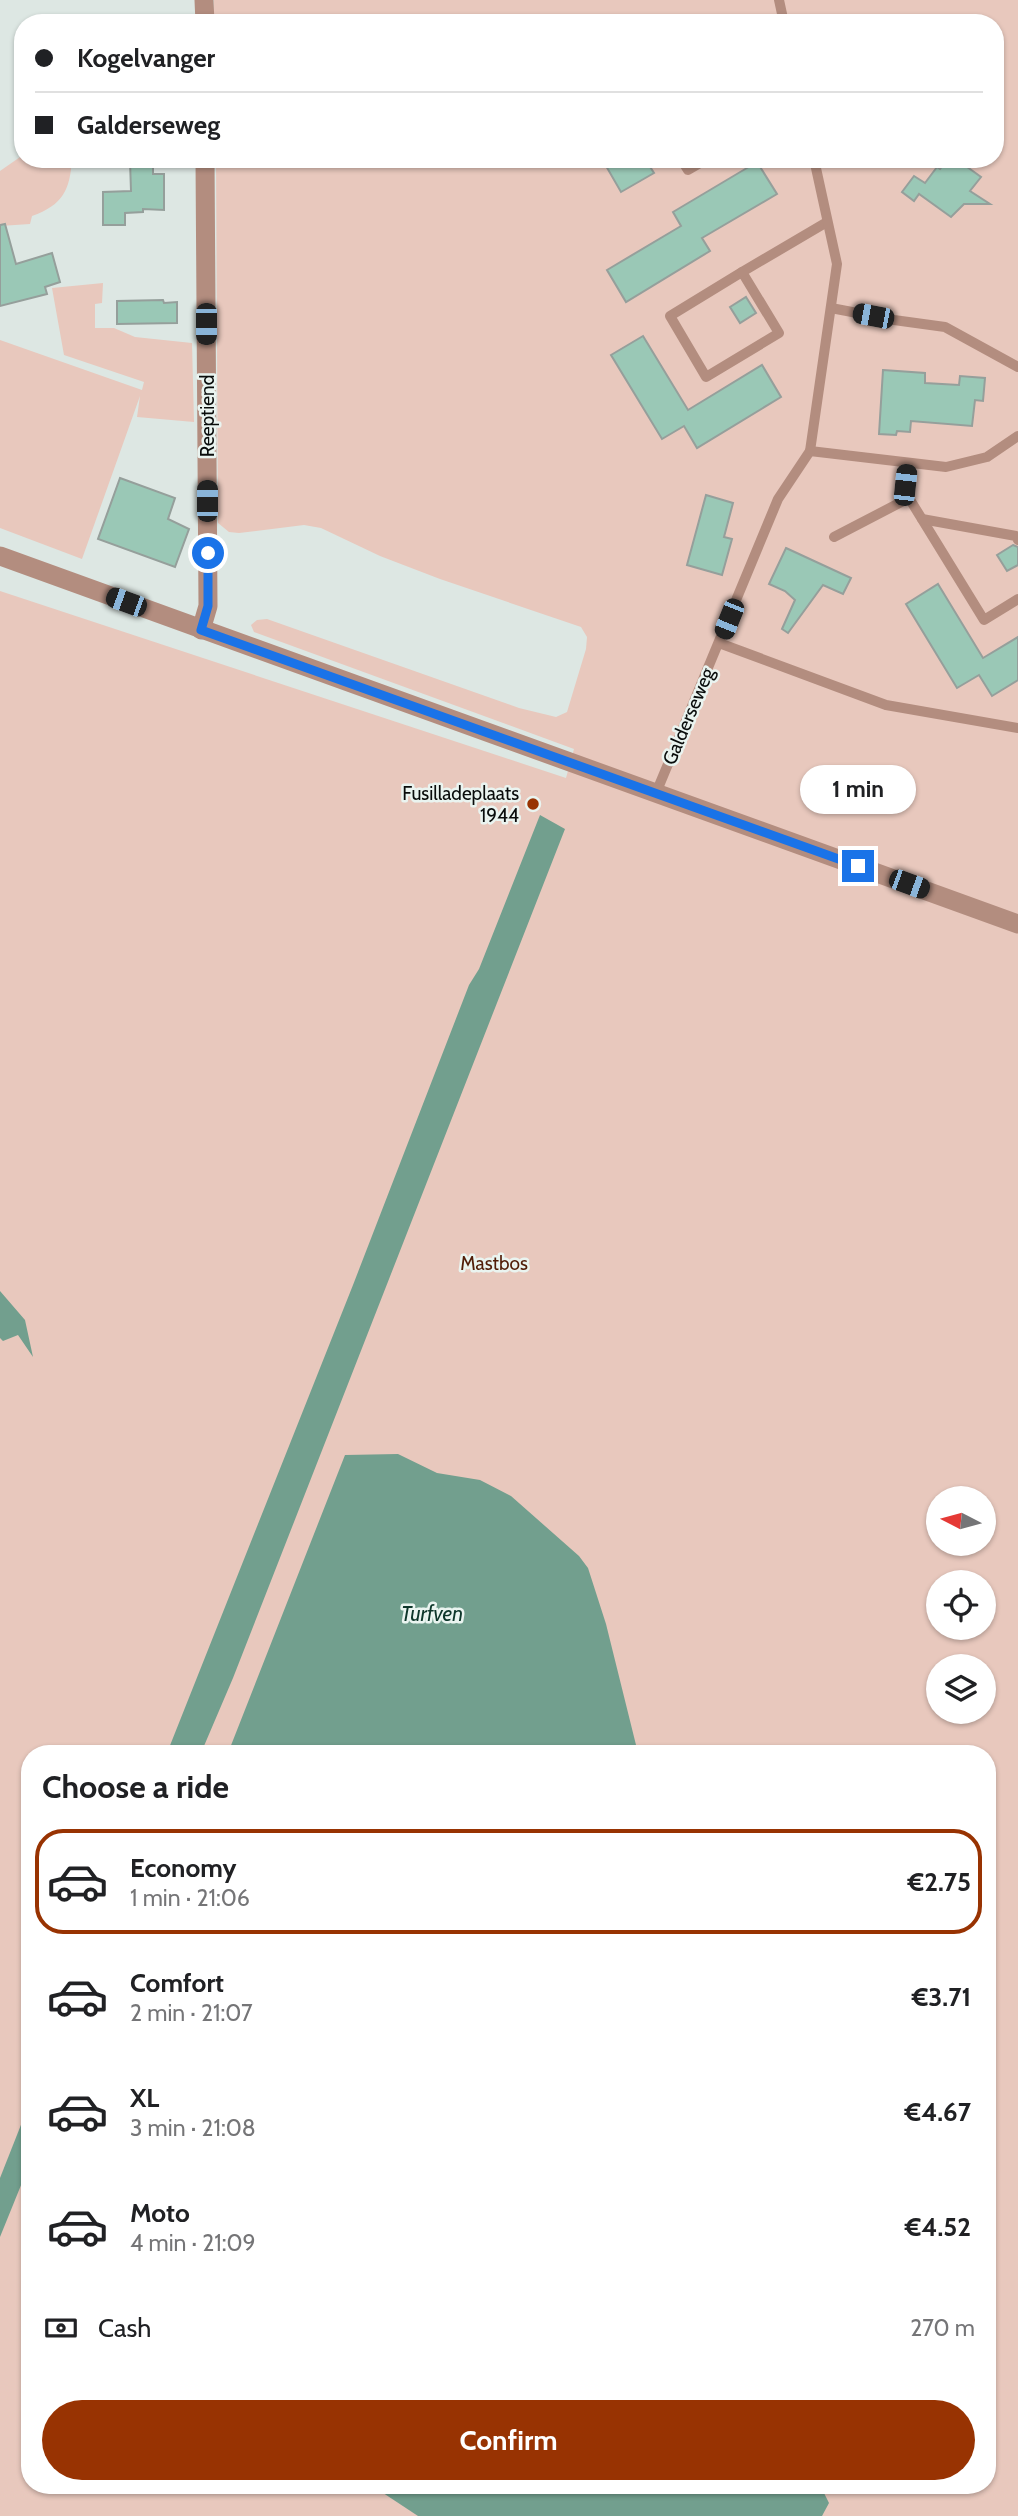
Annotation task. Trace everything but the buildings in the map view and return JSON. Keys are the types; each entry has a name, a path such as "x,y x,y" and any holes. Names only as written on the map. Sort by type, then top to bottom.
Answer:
{"street":[{"name":"Reeptiend","path":"201,630 208,606 205,168"},
{"path":"0,556 1018,924"}],"lane":[{"name":"Galderseweg","path":"656,793 778,499 810,451 837,264 816,168"},
{"path":"742,272 779,333 706,377 670,316 742,272 827,222"},
{"path":"831,309 945,327 1018,367"},
{"path":"810,451 946,467 987,457 1018,436"},
{"path":"908,463 905,485 909,498 984,620 1018,599"},
{"path":"834,537 909,498"},
{"path":"922,519 1016,536 1018,540"},
{"path":"719,643 887,705 1018,728"}],"green space":[{"name":"Mastbos","path":"214,0 1018,0 1018,2516 0,2516 0,591 566,778 574,749 254,632 251,625 257,620 267,619 519,708 556,717 567,712 586,649 587,637 581,627 440,579 380,556 321,528 304,525 229,532 218,523 216,168 1004,168 1004,14 214,14"},
{"path":"14,161 14,168 71,168 67,188 51,207 32,216 30,224 0,226 0,171"},
{"path":"103,283 102,303 95,304 95,328 114,328 135,337 192,343 194,422 137,417 140,396 82,559 0,528 0,340 142,390 144,382 64,355 52,288"}],"water":[{"path":"540,815 565,829 233,1678 204,1745 170,1745 469,985 479,969"},
{"path":"0,1291 25,1320 33,1357 18,1335 3,1341 0,1338"},
{"name":"Turfven","path":"398,1454 437,1473 480,1480 511,1496 579,1556 588,1568 606,1624 636,1745 231,1745 345,1455"},
{"path":"21,2125 21,2185 0,2237 0,2178"},
{"path":"385,2494 824,2494 829,2503 822,2516 418,2516"}],"place":[{"name":"Fusilladeplaats 1944","path":"533,804"}],"route":[{"path":"208,553 208,606 201,630 858,866"}]}
